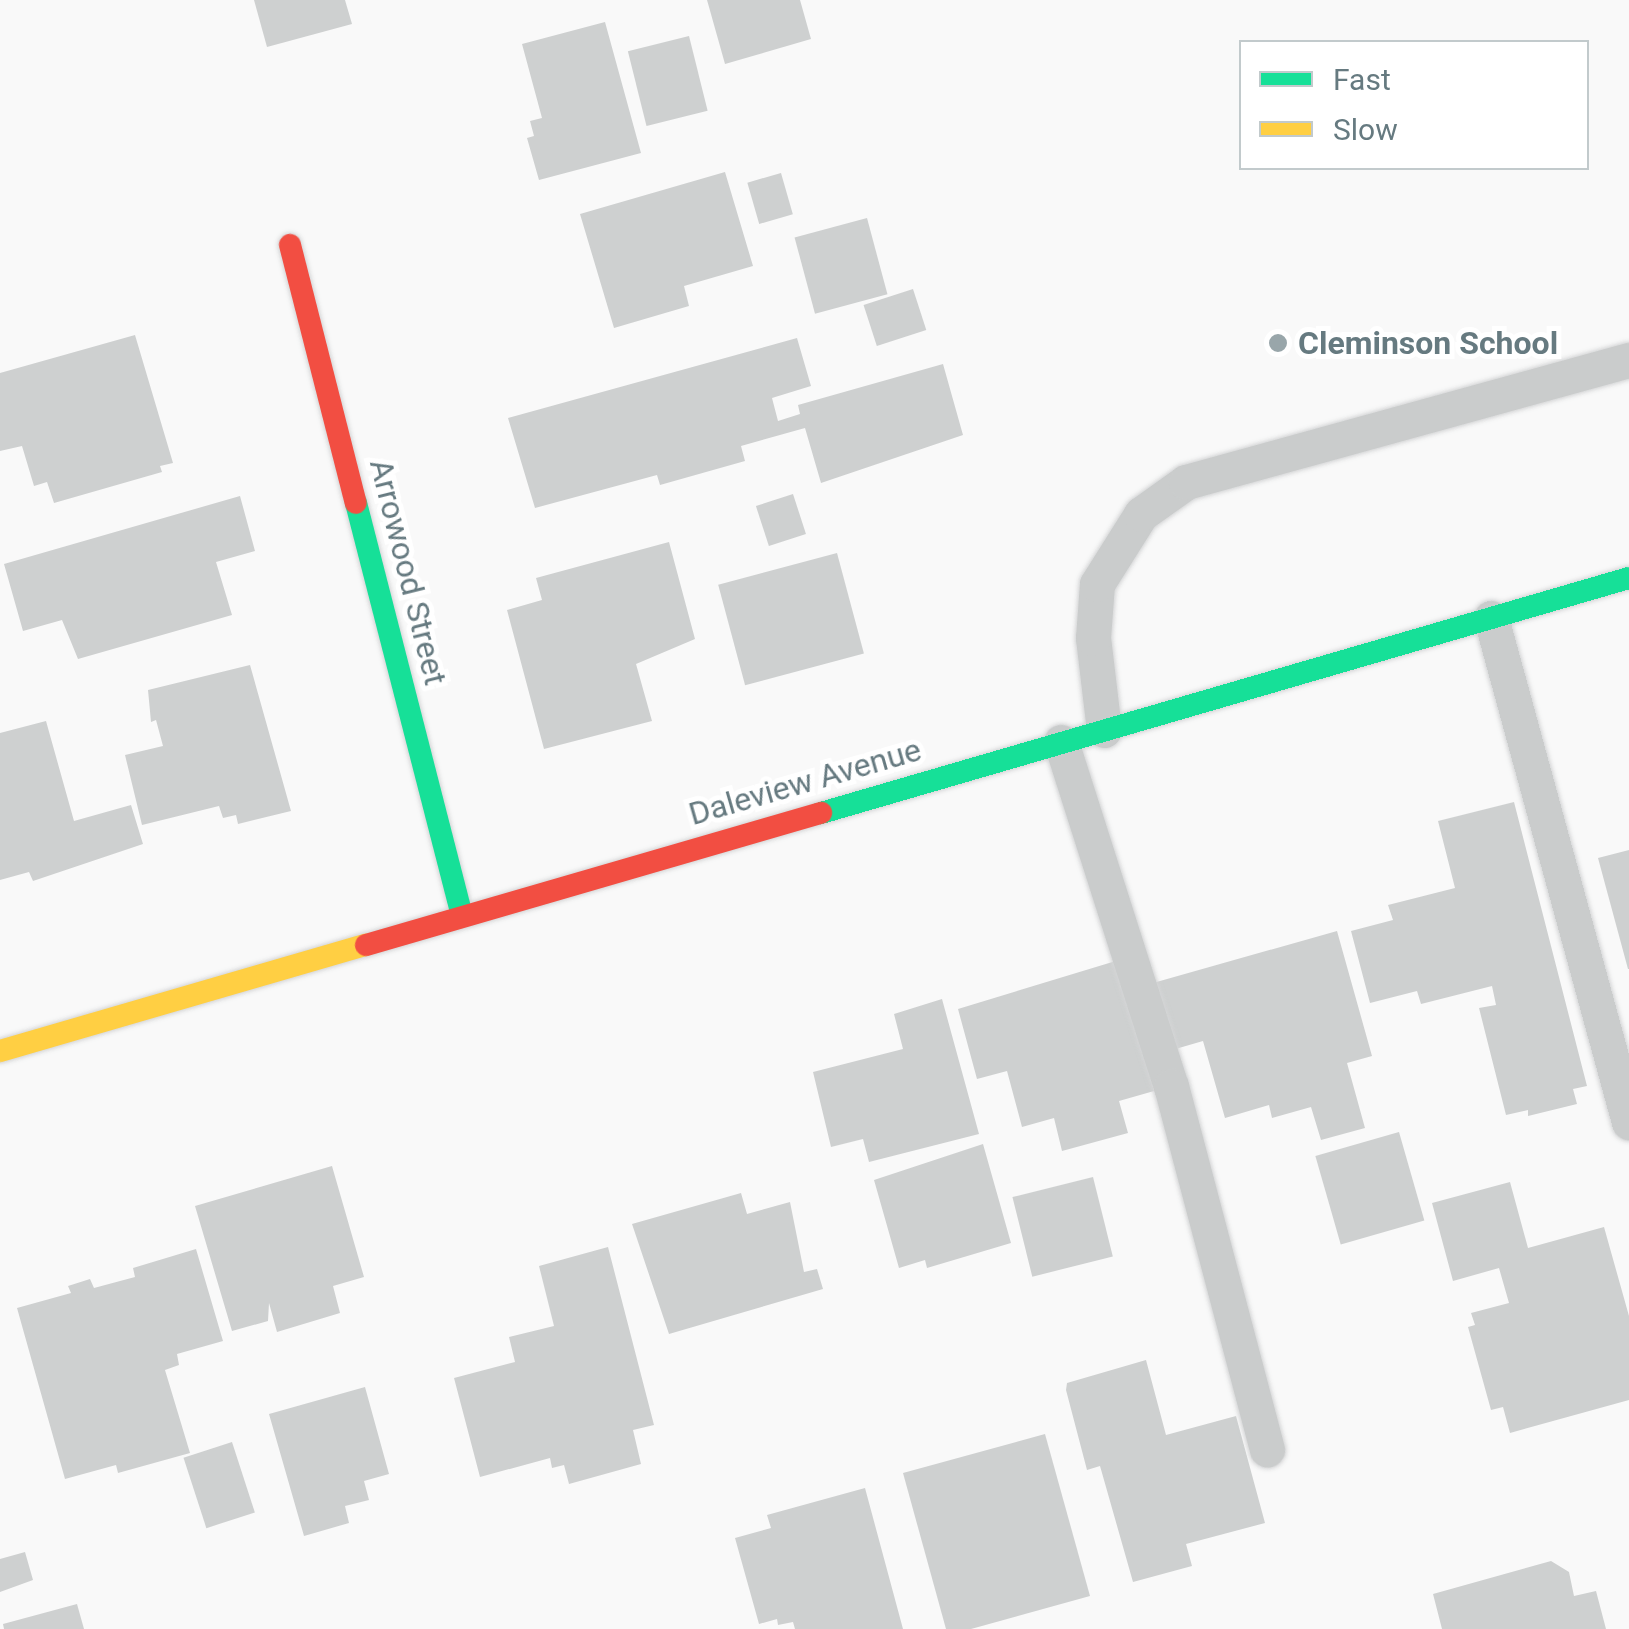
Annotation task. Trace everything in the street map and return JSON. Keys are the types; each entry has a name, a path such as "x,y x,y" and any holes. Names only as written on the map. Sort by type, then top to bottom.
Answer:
{"street":[{"name":"Arrowood Street","path":"290,245 462,915"},
{"name":"Daleview Avenue","path":"0,1051 1629,578"}],"lane":[{"path":"1104,730 1093,638 1098,584 1141,514 1156,503 1186,482 1629,360"},
{"path":"1490,618 1629,1122"},
{"path":"1061,742 1171,1086 1267,1450"}],"building":[{"path":"254,0 345,0 352,24 267,47"},
{"path":"707,0 800,0 811,39 725,64"},
{"path":"605,22 641,153 539,180 527,138 534,136 530,121 542,118 522,44"},
{"path":"689,36 708,111 646,126 628,51"},
{"path":"725,172 753,266 684,286 689,306 614,328 580,214"},
{"path":"781,173 793,214 759,224 747,183"},
{"path":"867,218 887,294 815,314 795,237"},
{"path":"913,289 926,330 877,346 864,305"},
{"path":"135,335 173,463 160,466 162,472 54,503 47,482 34,486 22,446 0,451 0,373"},
{"path":"797,338 811,386 772,398 778,421 800,414 798,405 943,364 963,435 821,483 805,428 741,446 745,461 660,485 657,475 535,508 508,418"},
{"path":"793,494 806,534 769,546 756,506"},
{"path":"240,496 255,551 216,562 232,615 78,659 62,620 23,631 4,564"},
{"path":"669,542 695,639 636,664 652,721 544,749 507,610 542,600 536,578"},
{"path":"837,553 864,653 745,685 718,585"},
{"path":"250,665 291,811 238,824 236,815 223,818 219,806 142,825 125,755 163,746 156,720 151,722 148,690"},
{"path":"46,721 74,821 131,805 143,844 33,881 29,872 0,880 0,733"},
{"path":"1514,802 1587,1086 1573,1089 1577,1104 1528,1116 1528,1110 1506,1115 1479,1008 1496,1005 1492,986 1421,1004 1417,991 1370,1003 1351,931 1393,920 1388,905 1455,888 1438,821"},
{"path":"1629,850 1629,969 1628,969 1598,858"},
{"path":"1337,931 1372,1056 1347,1063 1365,1128 1321,1140 1311,1107 1272,1118 1269,1105 1225,1118 1203,1041 1172,1050 1153,983"},
{"path":"1119,960 1154,1091 1119,1101 1128,1133 1062,1151 1054,1118 1022,1127 1007,1071 977,1079 958,1009"},
{"path":"942,999 979,1134 869,1162 863,1139 831,1147 813,1072 903,1049 894,1014"},
{"path":"1399,1132 1424,1220 1341,1244 1315,1156"},
{"path":"983,1144 1011,1243 927,1268 925,1260 899,1268 874,1180"},
{"path":"332,1166 364,1277 333,1286 340,1313 277,1332 269,1303 268,1321 232,1331 195,1206"},
{"path":"1093,1177 1113,1257 1032,1277 1012,1197"},
{"path":"1510,1182 1528,1248 1604,1227 1629,1316 1629,1400 1510,1433 1503,1407 1491,1410 1468,1327 1475,1325 1471,1313 1509,1303 1499,1268 1453,1281 1432,1203"},
{"path":"741,1193 747,1214 790,1202 804,1272 817,1269 823,1289 669,1334 632,1224"},
{"path":"608,1247 654,1425 633,1430 641,1464 569,1484 564,1465 552,1468 550,1458 480,1477 454,1378 515,1362 509,1337 554,1326 539,1266"},
{"path":"196,1249 223,1341 177,1354 179,1365 165,1370 190,1453 118,1473 116,1465 65,1479 17,1308 71,1293 68,1286 90,1279 94,1288 135,1277 133,1268"},
{"path":"1146,1360 1166,1435 1236,1416 1265,1523 1186,1544 1192,1566 1133,1582 1100,1466 1087,1470 1066,1390 1067,1383"},
{"path":"365,1387 389,1474 364,1481 369,1500 345,1506 349,1523 304,1536 269,1414"},
{"path":"1045,1434 1090,1596 971,1629 946,1629 903,1473"},
{"path":"232,1442 255,1512 206,1528 183,1458"},
{"path":"865,1488 903,1629 795,1629 793,1622 778,1625 777,1619 759,1624 735,1538 771,1528 767,1515"},
{"path":"25,1552 33,1580 0,1592 0,1559"},
{"path":"1551,1561 1569,1572 1574,1596 1596,1591 1606,1629 1442,1629 1433,1594"},
{"path":"77,1604 84,1629 4,1629 3,1624"}],"traffic: fast":[{"path":"356,503 462,915"},
{"path":"821,813 1629,578"}],"traffic: slow":[{"path":"0,1051 366,945"}],"traffic: jam":[{"path":"290,245 356,503"},
{"path":"366,945 821,813"}],"place":[{"name":"Cleminson School","path":"1278,343"}]}
